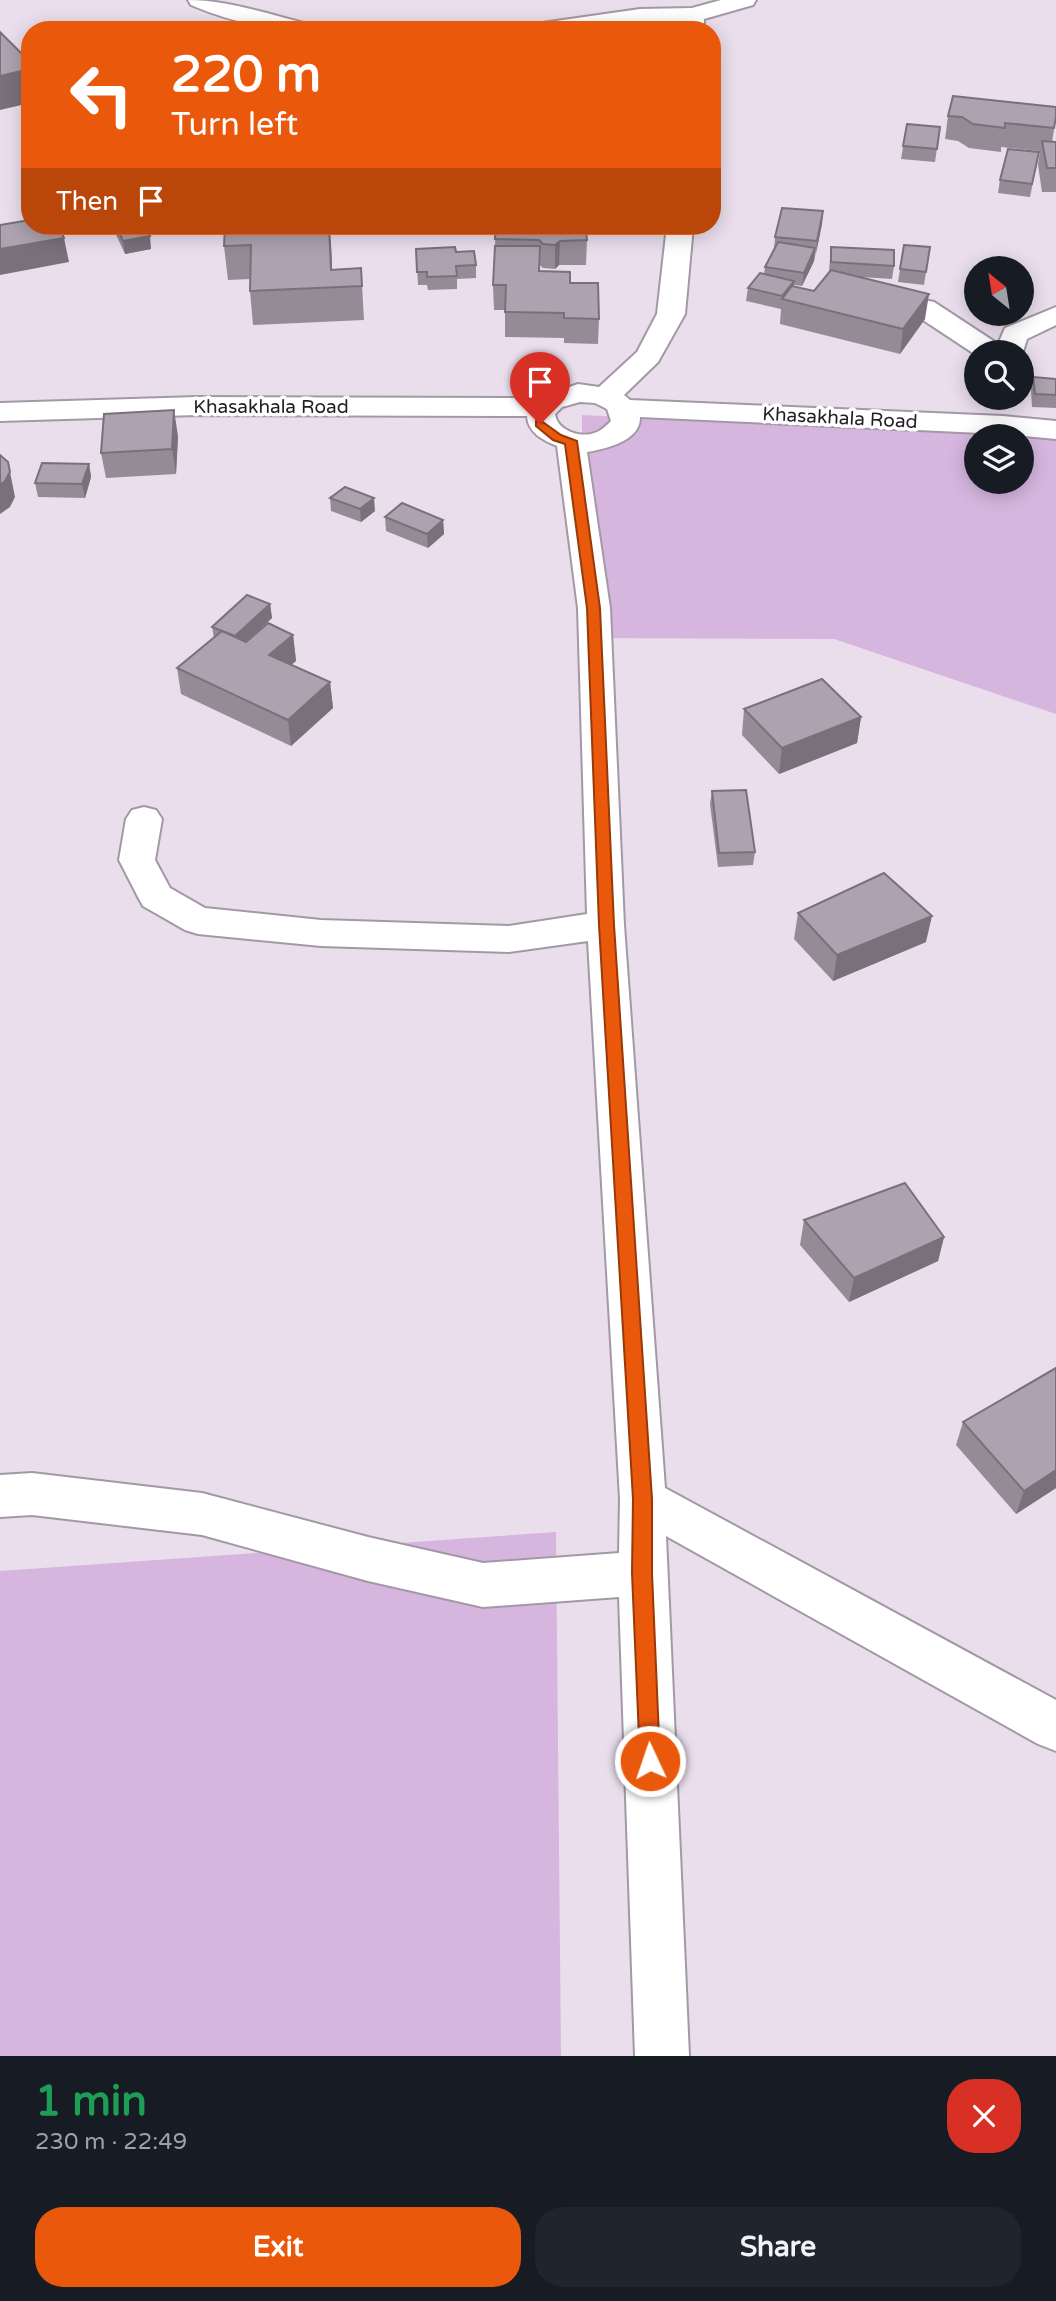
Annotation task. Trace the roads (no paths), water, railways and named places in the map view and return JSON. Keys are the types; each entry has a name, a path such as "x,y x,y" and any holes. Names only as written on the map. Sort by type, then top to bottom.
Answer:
{"street":[{"path":"200,0 230,13 264,21"},
{"path":"695,21 744,0"},
{"path":"605,21 640,16 684,21"},
{"path":"543,407 540,424 557,438 571,441 599,441 620,431 626,424 627,416 614,402 648,356 671,314 679,235"},
{"path":"924,307 971,340"},
{"path":"1013,340 1015,334 1056,315"},
{"name":"Khasakhala Road","path":"0,412 197,406 543,407 552,400 571,394 614,402 1004,411 1056,430"},
{"path":"571,441 594,608 607,925 643,1499 642,1573 662,2056"},
{"path":"144,819 137,860 156,897 198,921 321,933 509,939 607,925"},
{"path":"0,1496 32,1494 202,1514 368,1559 483,1585 642,1573"},
{"path":"643,1499 1056,1727"}]}
